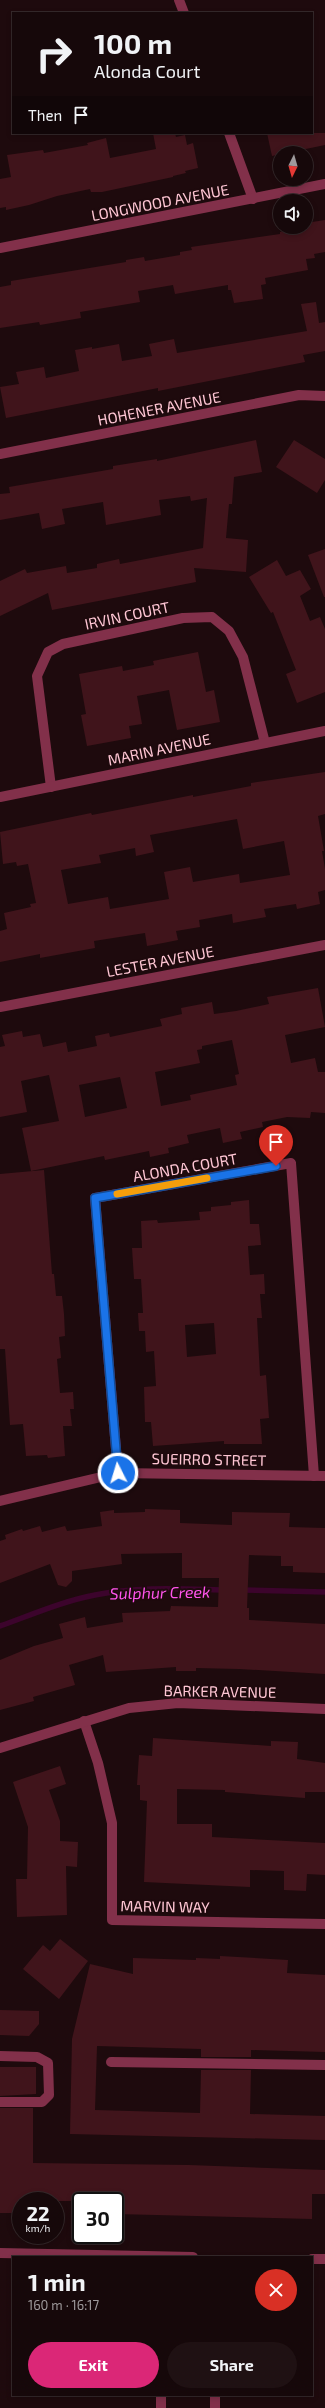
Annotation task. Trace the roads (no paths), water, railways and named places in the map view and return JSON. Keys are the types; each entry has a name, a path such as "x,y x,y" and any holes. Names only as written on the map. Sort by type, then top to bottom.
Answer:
{"street":[{"path":"179,0 184,12"},
{"path":"229,134 254,199"},
{"name":"LONGWOOD AVENUE","path":"0,248 325,184"},
{"name":"HOHENER AVENUE","path":"0,454 299,396 325,396"},
{"name":"IRVIN COURT","path":"51,787 37,676 48,652 63,644 183,618 212,617 229,631 243,657 265,743"},
{"name":"MARIN AVENUE","path":"0,797 325,731"},
{"name":"LESTER AVENUE","path":"0,1007 325,945"},
{"name":"ALONDA COURT","path":"118,1473 95,1198 291,1163 314,1476"},
{"name":"SUEIRRO STREET","path":"0,1501 118,1473 325,1476"},
{"name":"BARKER AVENUE","path":"0,1748 129,1708 178,1703 325,1708"},
{"name":"MARVIN WAY","path":"84,1721 98,1763 112,1823 112,1920 325,1924"},
{"path":"0,2056 37,2057 48,2063 49,2095 42,2102 0,2102"},
{"path":"111,2062 325,2065"},
{"path":"0,2253 145,2256"},
{"path":"313,2259 325,2259"},
{"path":"161,2396 161,2408"},
{"path":"215,2396 215,2408"}],"waterway":[{"name":"Sulphur Creek","path":"0,1626 71,1601 111,1592 144,1589 226,1590"},
{"name":"Sulphur Creek","path":"241,1590 325,1592"}]}
